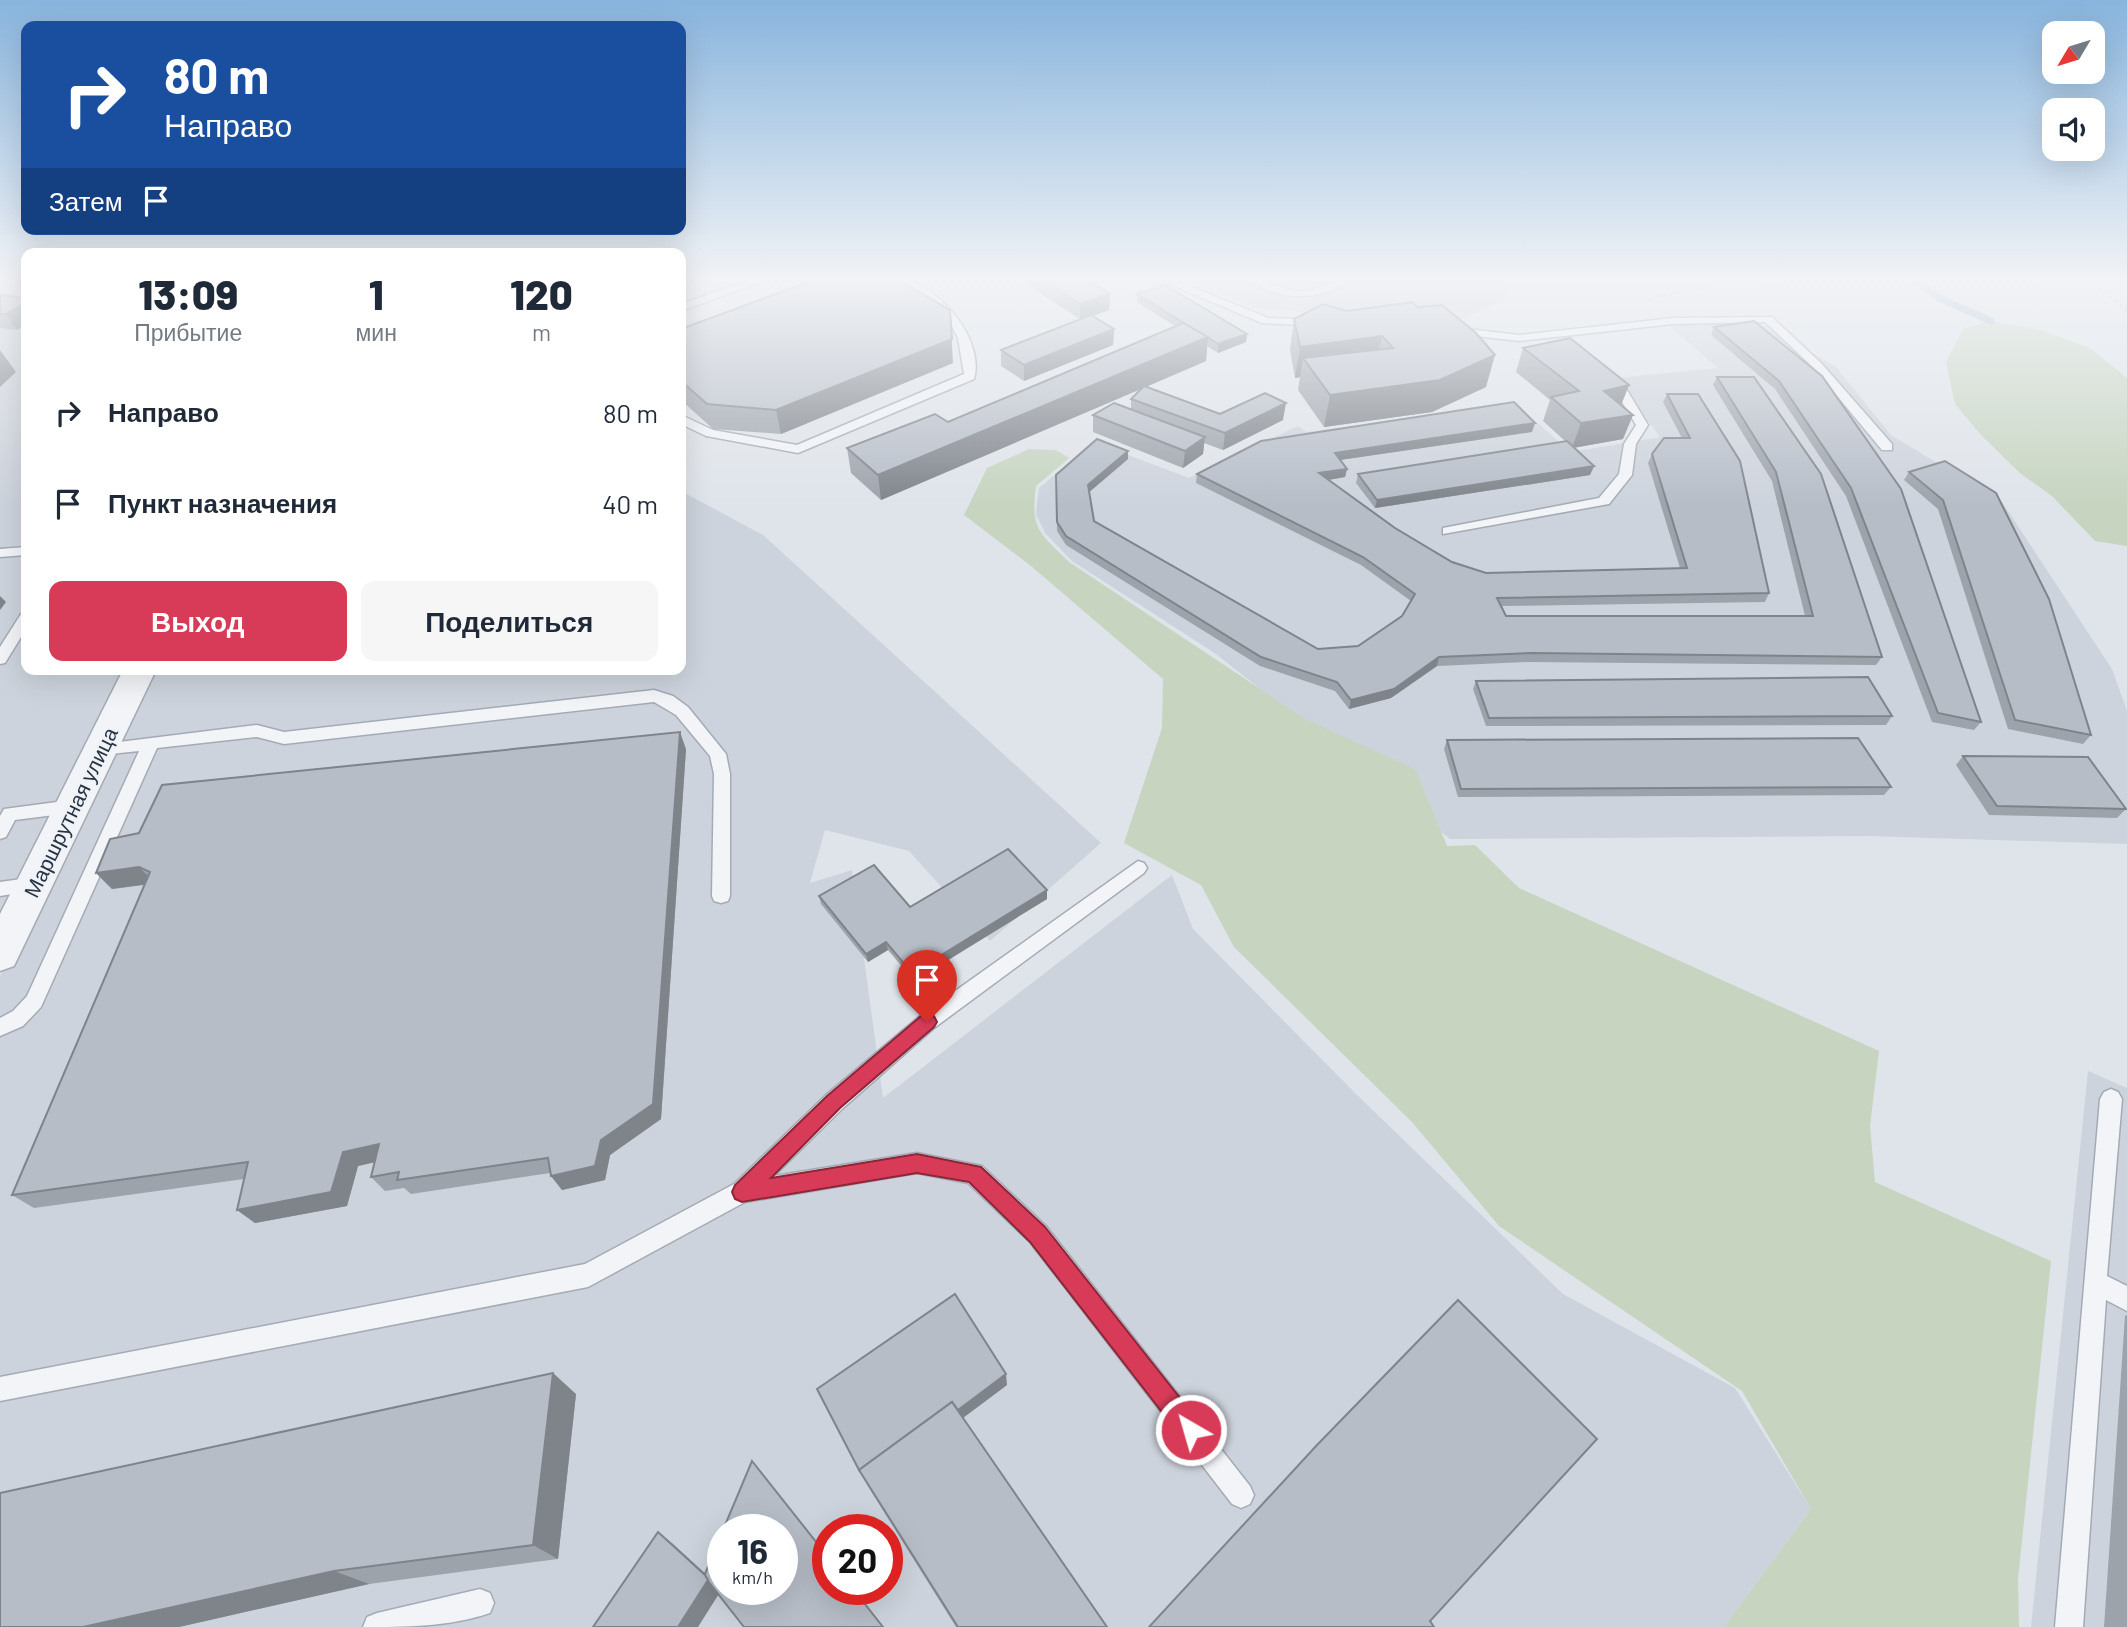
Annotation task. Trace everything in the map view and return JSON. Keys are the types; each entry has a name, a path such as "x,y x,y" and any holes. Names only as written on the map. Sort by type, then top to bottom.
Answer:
{"street":[{"name":"Маршрутная улица","path":"0,954 17,887 72,807 137,675"}],"lane":[{"path":"686,421 710,433 798,449 970,376 968,354"},
{"path":"1805,354 1887,447"},
{"path":"1448,531 1604,500 1625,475 1630,444 1642,425 1623,393 1600,379"},
{"path":"0,553 21,551"},
{"path":"0,659 21,625"},
{"path":"100,749 257,731 284,738 654,696 667,700 682,711 718,754 722,774 721,896"},
{"path":"0,1027 12,1024 25,1015 34,1001 151,743"},
{"path":"0,832 10,814 72,807"},
{"path":"0,1388 588,1275 742,1192 834,1102 927,1022 1138,869"},
{"path":"2069,1627 2111,1099"},
{"path":"742,1192 917,1163 974,1174 1038,1234 1241,1495"},
{"path":"2095,1282 2127,1299"},
{"path":"377,1627 480,1603"}],"shaded area":[{"path":"0,354 21,354 21,675 686,675 686,494 763,535 1101,843 990,941 909,851 825,830 810,883 852,870 883,1098 1172,875 1193,929 1355,1093 1563,1294 1735,1388 1811,1509 1724,1627 0,1627 0,976 124,720 0,925"},
{"path":"1702,354 1814,354 1835,366 1891,435 2002,502 2112,669 2127,711 2127,844 1868,836 1450,839 1216,654 1072,561 1045,533 1036,514 1039,488 1094,442 1189,478 1298,426 1306,432 1517,405 1571,452 1660,437 1616,378 1718,368"},
{"path":"2088,1071 2127,1088 2127,1627 2031,1627"}],"green space":[{"path":"1950,354 2097,354 2127,378 2127,546 2095,541 2052,496 2021,474 1980,434 1955,404 1946,362"},
{"path":"1029,449 1056,450 1069,458 1036,486 1035,512 1039,530 1069,562 1307,720 1415,769 1447,846 1475,845 1519,888 1879,1051 1870,1126 1875,1182 2051,1261 2018,1579 2019,1627 1724,1627 1811,1509 1742,1391 1499,1226 1412,1122 1234,947 1201,885 1124,843 1162,728 1163,679 1031,566 964,515 987,468"}],"building":[{"path":"686,354 915,354 776,410 707,404 686,385"},
{"path":"1007,354 1052,354 1024,365"},
{"path":"1110,354 1168,354 878,475 847,448 935,414 948,422"},
{"path":"1340,354 1495,355 1440,380 1330,395 1303,358"},
{"path":"1531,354 1590,354 1629,385 1604,391 1633,415 1581,423 1551,397 1579,391"},
{"path":"1746,354 1795,354 1822,376 1901,489 1981,722 1938,713 1851,488 1779,381"},
{"path":"1717,377 1754,377 1821,474 1882,657 1532,653 1439,657 1394,689 1351,700 1337,682 1261,657 1066,536 1057,522 1056,475 1097,439 1128,451 1088,485 1094,521 1318,649 1358,646 1402,616 1415,594 1363,557 1197,474 1261,441 1514,402 1535,423 1335,453 1347,469 1319,473 1395,528 1452,562 1486,573 1687,568 1652,454 1664,438 1690,438 1667,394 1698,394 1740,461 1769,593 1497,598 1506,616 1813,616 1776,472"},
{"path":"1144,386 1220,414 1265,393 1286,403 1225,433 1131,399"},
{"path":"1114,403 1205,437 1185,451 1093,415"},
{"path":"1567,441 1594,466 1377,500 1358,474"},
{"path":"1945,461 1996,493 2049,599 2091,735 2015,720 1943,500 1909,472"},
{"path":"1868,677 1892,716 1489,718 1476,681"},
{"path":"680,732 653,1104 601,1140 595,1166 551,1176 548,1158 397,1180 399,1172 371,1177 379,1144 343,1152 331,1192 237,1210 248,1162 12,1195 150,872 139,867 96,873 110,839 139,833 162,785"},
{"path":"1858,738 1891,787 1461,789 1447,740"},
{"path":"1963,756 2088,757 2126,809 1997,806"},
{"path":"1008,849 1047,890 912,973 886,942 866,954 819,896 874,865 910,907"},
{"path":"955,1294 1006,1374 958,1410 952,1402 859,1470 817,1389"},
{"path":"1458,1300 1597,1439 1430,1621 1434,1627 1149,1627 1317,1445"},
{"path":"553,1373 533,1545 334,1571 83,1627 0,1627 0,1493"},
{"path":"952,1402 1107,1627 958,1627 903,1540 903,1514 887,1514 859,1470"},
{"path":"752,1461 794,1514 730,1514"},
{"path":"798,1519 812,1537 812,1605 866,1605 883,1627 744,1627 727,1605 798,1605"},
{"path":"658,1532 707,1578 678,1627 593,1627"}],"route":[{"path":"927,1022 834,1102 742,1192 917,1163 974,1174 1038,1234 1191,1430"}]}
